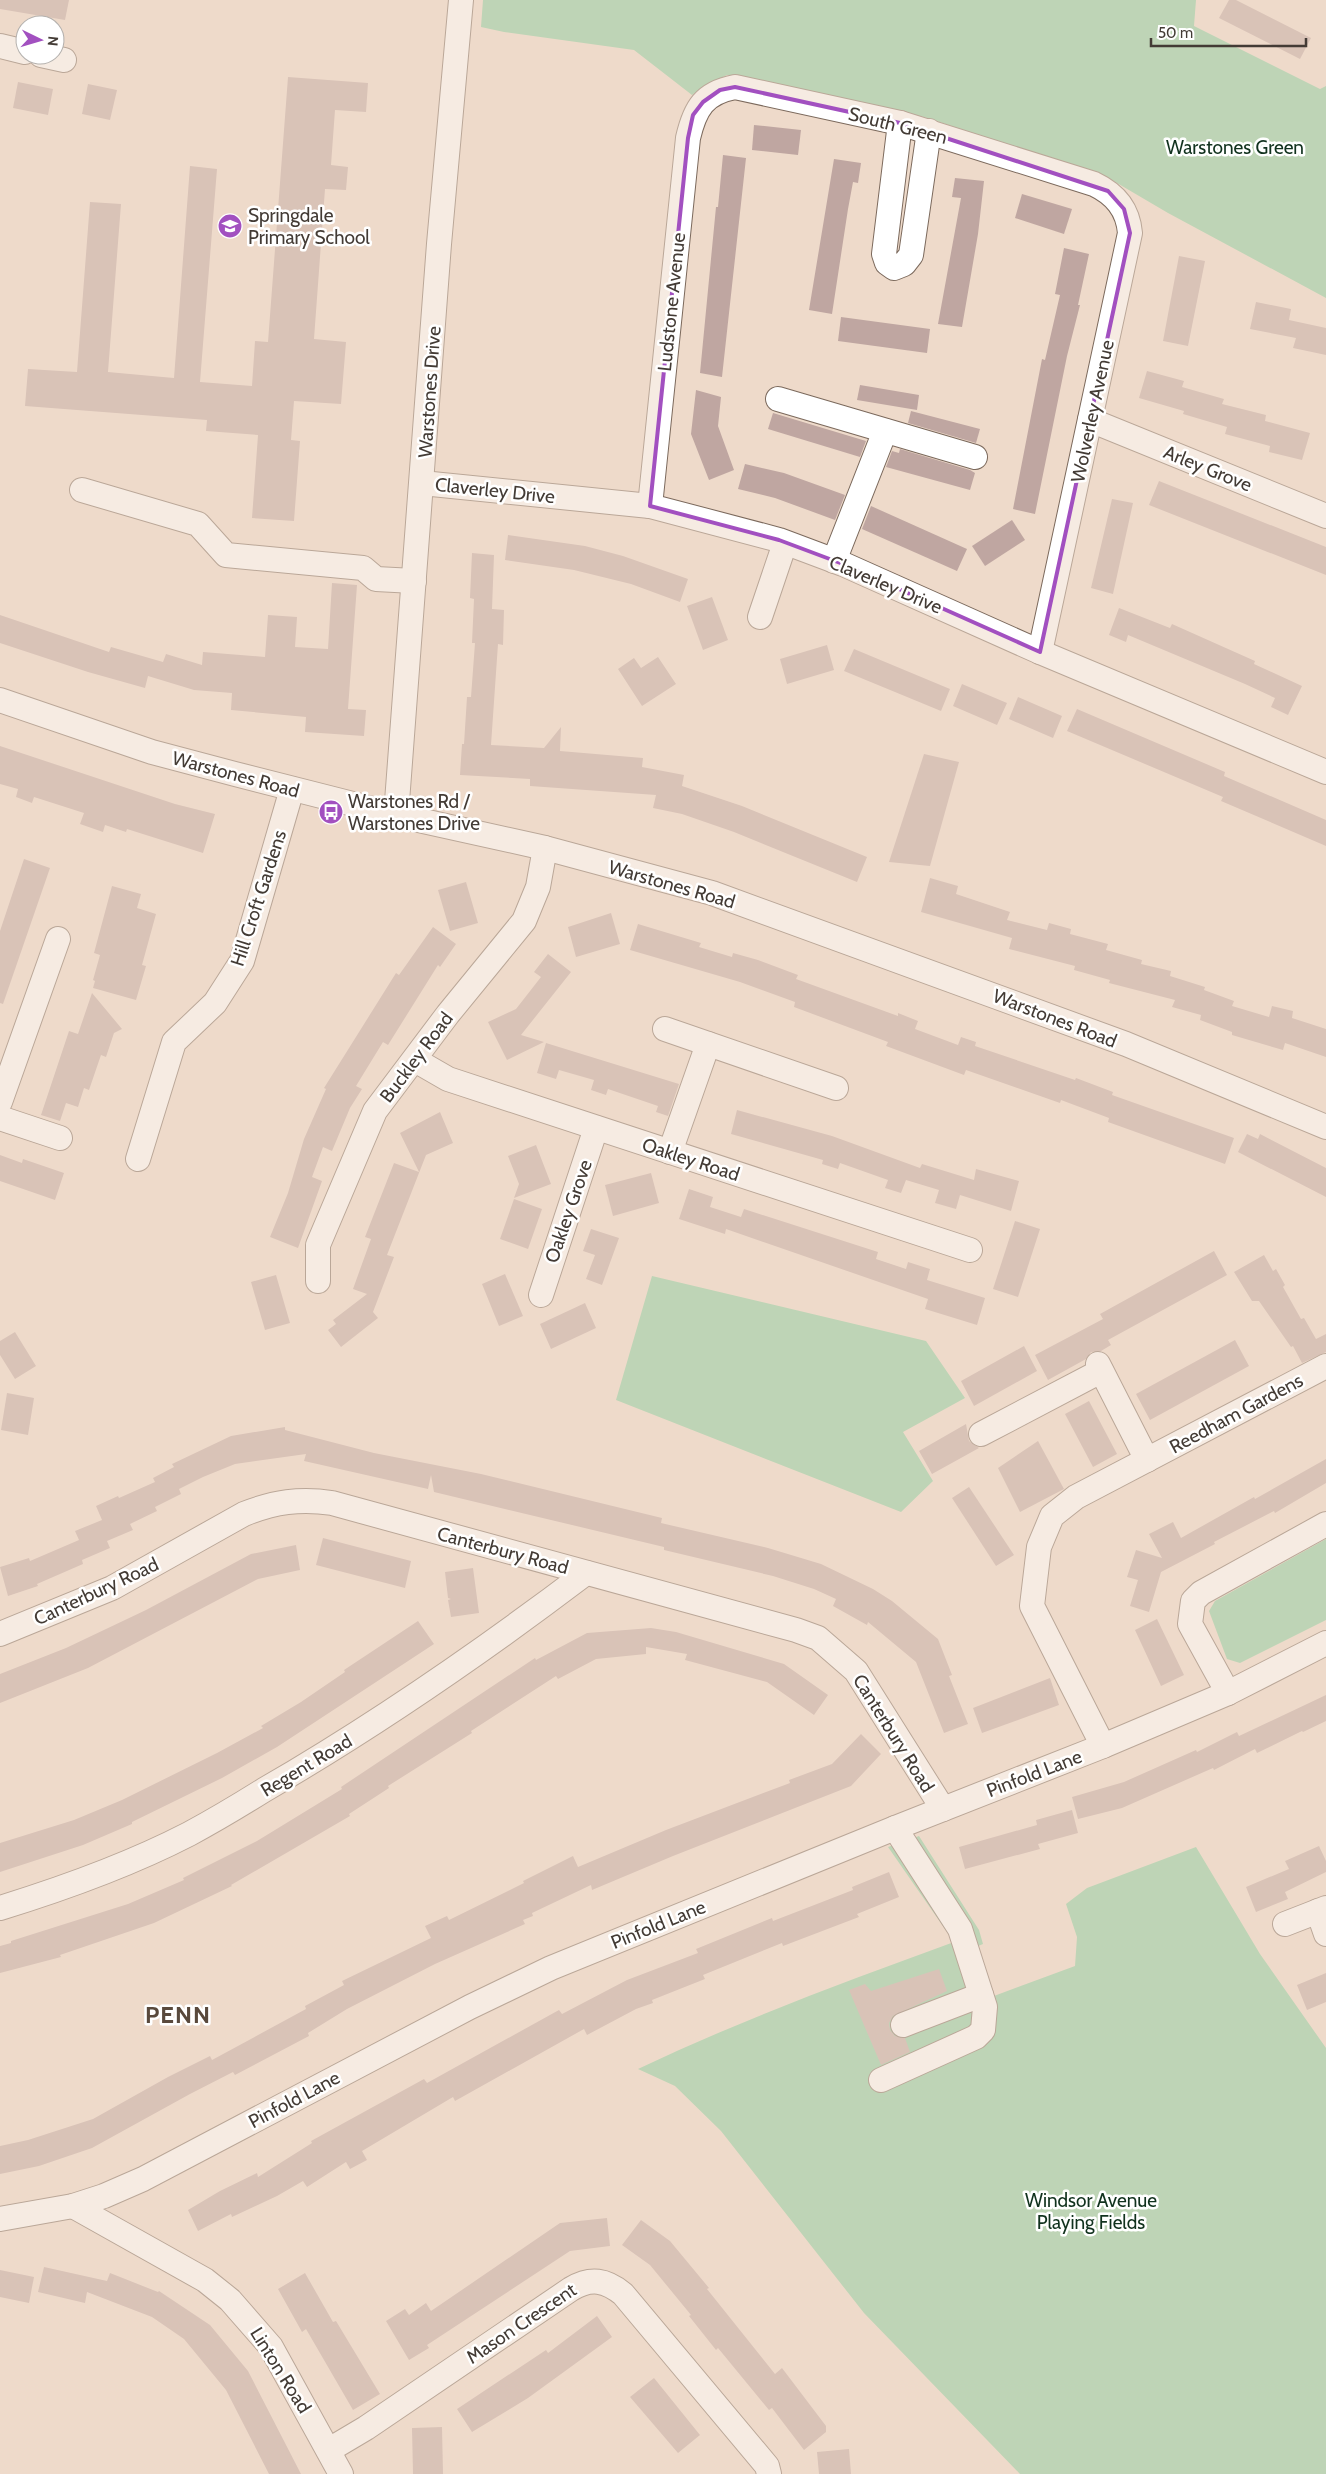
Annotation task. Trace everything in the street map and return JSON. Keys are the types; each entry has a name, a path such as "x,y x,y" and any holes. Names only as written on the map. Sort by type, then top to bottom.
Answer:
{"street":[{"name":"Warstones Drive","path":"396,815 439,244 462,0"},
{"path":"0,46 15,50"},
{"name":"South Green","path":"703,102 720,90 735,87 900,123 1094,184"},
{"name":"Ludstone Avenue","path":"650,506 688,138 693,116 703,102"},
{"path":"900,123 884,254 887,263 894,268 904,264 911,255 929,132"},
{"name":"Wolverley Avenue","path":"1040,652 1130,234 1129,221 1124,209 1108,191 1094,184"},
{"path":"778,399 975,457"},
{"name":"Arley Grove","path":"1090,420 1326,516"},
{"path":"834,561 885,431"},
{"name":"Claverley Drive","path":"422,483 650,506 785,543 834,561 1040,652 1326,772"},
{"path":"82,490 198,524 226,555 364,568 376,579 414,581"},
{"path":"760,617 785,543"},
{"name":"Warstones Road","path":"0,700 152,752 396,815 545,848 712,893 1126,1044 1326,1127"},
{"name":"Hill Croft Gardens","path":"138,1159 174,1042 215,1003 242,961 292,789"},
{"name":"Buckley Road","path":"318,1281 318,1244 375,1111 448,1014 524,921 538,887 545,848"},
{"path":"0,1102 58,939"},
{"path":"664,1030 836,1088"},
{"path":"670,1152 708,1044"},
{"name":"Oakley Road","path":"415,1060 448,1079 970,1250"},
{"path":"0,1118 60,1138"},
{"name":"Oakley Grove","path":"541,1295 596,1128"},
{"name":"Reedham Gardens","path":"1103,1746 1032,1606 1039,1547 1052,1516 1076,1497 1326,1366"},
{"name":"Reedham Gardens","path":"981,1434 1100,1367 1147,1460"},
{"name":"Canterbury Road","path":"0,1634 112,1588 244,1514 266,1505 291,1500 332,1503 796,1630 818,1638 856,1671 943,1809"},
{"path":"1228,1693 1190,1624 1193,1601 1201,1592 1326,1524"},
{"name":"Regent Road","path":"0,1908 55,1891 190,1833 345,1743 541,1607 586,1573"},
{"name":"Pinfold Lane","path":"0,2218 73,2206 104,2196 143,2179 470,2007 551,1968 895,1828 1103,1746 1228,1693 1326,1643"},
{"path":"881,2080 976,2037 983,2030 985,2007 960,1929 895,1828"},
{"path":"1285,1924 1322,1910 1326,1934"},
{"path":"903,2025 981,1995"},
{"name":"Linton Road","path":"73,2206 205,2280 230,2300 271,2347 341,2474"},
{"name":"Mason Crescent","path":"329,2450 366,2428 571,2289 581,2283 594,2280 610,2285 624,2294 767,2466 769,2474"}],"highlighted area":[{"path":"735,87 900,123 1108,191 1124,209 1130,233 1040,652 843,564 779,540 650,506 688,138 693,115 703,102 720,90"}],"green space":[{"name":"Warstones Green","path":"483,0 1196,0 1194,26 1320,89 1326,86 1326,298 1168,213 1105,176 924,117 727,75 704,86 692,95 634,50 504,32 481,27"},
{"path":"652,1276 926,1341 965,1398 903,1432 933,1481 901,1512 616,1400"},
{"path":"1326,1539 1326,1620 1240,1663 1227,1659 1209,1611 1215,1601"},
{"name":"Windsor Avenue Playing Fields","path":"919,1836 979,1930 983,1944 976,1947 994,1996 1075,1966 1077,1937 1066,1904 1087,1888 1196,1847 1260,1954 1326,2048 1326,2474 1020,2474 864,2313 721,2131 675,2086 638,2069 834,1986 954,1942 888,1847"}],"building":[{"path":"0,0 69,0 65,20 65,15 35,15 0,9"},
{"path":"1229,0 1236,0 1311,38 1300,59 1219,18"},
{"path":"288,77 368,83 366,112 335,110 331,165 348,167 346,190 325,189 314,339 346,342 341,404 294,401 291,440 300,441 294,521 252,518 258,435 206,431 207,420 25,406 28,369 77,372 90,202 121,204 108,372 174,378 190,166 217,169 200,382 252,386 255,341 268,342"},
{"path":"18,82 53,89 48,115 13,108"},
{"path":"88,84 117,90 110,120 82,114"},
{"path":"754,125 801,130 798,155 752,150"},
{"path":"723,155 746,158 722,377 700,373 716,207 718,207"},
{"path":"834,159 861,163 858,183 853,182 832,314 809,310"},
{"path":"955,178 984,181 978,234 962,327 938,324 961,198 952,197"},
{"path":"1022,194 1072,209 1064,234 1015,218"},
{"path":"1064,248 1089,254 1078,305 1080,305 1067,356 1035,514 1013,509 1042,359 1045,360 1060,295 1055,294"},
{"path":"1179,256 1205,261 1188,346 1163,341"},
{"path":"1256,302 1291,309 1289,320 1326,328 1326,355 1293,348 1296,338 1250,329"},
{"path":"841,317 930,329 927,353 838,341"},
{"path":"1147,371 1184,381 1182,387 1224,399 1222,404 1266,415 1265,421 1310,433 1302,460 1269,452 1270,446 1225,434 1227,427 1183,414 1184,411 1139,398"},
{"path":"860,385 919,395 917,410 857,400"},
{"path":"696,390 721,397 718,426 734,470 709,480 691,434"},
{"path":"911,411 980,429 976,443 908,423"},
{"path":"773,413 866,441 860,457 768,429"},
{"path":"900,449 970,470 975,473 970,490 886,467 892,451 899,453"},
{"path":"745,464 784,473 845,495 835,520 775,498 738,489"},
{"path":"1159,481 1326,547 1326,575 1149,505"},
{"path":"1112,499 1133,503 1113,594 1091,588"},
{"path":"871,506 967,549 957,571 862,529"},
{"path":"1012,520 1025,540 985,566 972,546"},
{"path":"508,535 585,546 623,556 688,579 680,602 631,584 574,570 505,560"},
{"path":"472,553 494,555 492,609 504,610 503,645 498,644 491,745 544,748 561,727 560,751 643,758 642,767 684,775 682,786 742,806 867,857 857,882 734,832 682,814 653,808 656,795 530,786 530,779 460,775 467,697 471,697 475,643 472,643 474,599 470,598"},
{"path":"332,583 357,585 348,709 366,710 364,736 305,732 306,717 231,710 232,693 194,690 148,676 145,688 88,672 0,643 0,615 109,652 111,647 163,662 166,654 202,665 203,652 265,657 268,615 297,617 295,647 328,649"},
{"path":"712,597 728,640 703,650 687,606"},
{"path":"1119,608 1170,628 1172,624 1255,661 1254,664 1302,686 1288,715 1271,707 1275,698 1245,684 1128,635 1126,642 1109,635"},
{"path":"827,645 834,670 787,684 780,659"},
{"path":"854,649 950,689 941,711 844,671"},
{"path":"658,657 676,684 642,706 618,669 634,658 641,668"},
{"path":"962,684 1007,703 997,725 953,706"},
{"path":"1018,697 1062,716 1053,738 1009,719"},
{"path":"1077,709 1225,772 1224,776 1326,820 1326,846 1221,801 1223,797 1067,731"},
{"path":"0,746 175,804 215,814 203,853 127,829 126,832 105,825 103,832 80,824 84,813 34,797 32,803 16,797 18,789 0,784"},
{"path":"924,754 959,762 930,866 889,862"},
{"path":"24,859 50,868 3,1004 0,1003 0,931"},
{"path":"930,878 958,886 956,894 1010,912 1007,920 1047,930 1049,923 1071,929 1070,934 1108,944 1106,950 1142,960 1141,964 1171,971 1170,976 1205,987 1204,990 1234,1001 1232,1006 1269,1017 1272,1006 1293,1011 1292,1018 1326,1029 1326,1057 1285,1043 1283,1050 1232,1035 1232,1032 1200,1020 1201,1015 1172,1007 1175,1000 1109,983 1110,980 1074,970 1075,966 1009,949 1012,938 921,912"},
{"path":"466,882 478,923 450,931 438,890"},
{"path":"112,886 141,894 137,908 156,914 142,965 146,966 136,1000 93,988 95,981 93,980 100,955 94,953"},
{"path":"611,913 620,944 576,957 568,927"},
{"path":"638,924 701,943 699,947 732,957 733,953 758,960 798,975 796,979 898,1016 898,1013 918,1021 915,1029 958,1045 961,1037 976,1042 975,1046 1075,1080 1076,1078 1113,1092 1112,1095 1234,1138 1225,1164 1108,1122 1109,1118 1061,1100 1060,1103 966,1070 964,1075 886,1046 888,1042 794,1007 795,1002 740,982 630,950"},
{"path":"433,927 456,944 440,967 438,965 388,1045 383,1042 356,1086 362,1089 350,1108 332,1151 323,1147 312,1177 322,1181 298,1248 270,1237 288,1193 304,1139 326,1089 324,1088 396,973 399,975"},
{"path":"548,954 571,972 521,1035 544,1042 507,1060 488,1022 516,1009 541,977 534,972"},
{"path":"92,993 122,1029 114,1033 106,1057 101,1055 89,1090 84,1088 78,1107 66,1103 60,1121 41,1115 69,1031 78,1034"},
{"path":"546,1043 679,1084 668,1116 656,1112 658,1106 608,1089 606,1095 591,1090 594,1080 559,1070 556,1079 537,1073"},
{"path":"737,1110 832,1136 920,1168 922,1164 974,1180 976,1169 1019,1181 1011,1211 960,1195 956,1209 935,1203 939,1190 906,1180 901,1193 885,1188 888,1180 840,1163 838,1169 822,1164 823,1160 731,1134"},
{"path":"440,1112 453,1143 426,1155 387,1255 394,1257 373,1312 378,1318 341,1347 328,1330 336,1324 333,1320 367,1294 353,1289 371,1239 365,1237 394,1163 419,1172 400,1133"},
{"path":"1247,1134 1258,1139 1260,1134 1326,1168 1326,1197 1238,1152"},
{"path":"536,1145 551,1184 514,1198 519,1184 508,1156"},
{"path":"0,1155 22,1163 23,1159 64,1173 55,1200 0,1181"},
{"path":"651,1173 659,1203 613,1216 605,1185"},
{"path":"689,1189 713,1197 710,1207 741,1217 744,1209 878,1252 876,1259 906,1269 908,1262 930,1269 927,1280 985,1298 977,1325 925,1309 928,1299 726,1229 725,1234 679,1219"},
{"path":"514,1199 542,1209 528,1249 500,1239"},
{"path":"1015,1221 1040,1229 1018,1297 993,1289"},
{"path":"591,1229 619,1238 602,1285 586,1279 595,1255 583,1251"},
{"path":"1214,1251 1227,1275 1108,1340 1111,1345 1101,1351 1091,1352 1086,1359 1048,1380 1035,1355 1103,1319 1100,1314"},
{"path":"1264,1255 1273,1271 1276,1269 1285,1285 1283,1287 1301,1319 1304,1318 1316,1339 1326,1334 1326,1352 1302,1363 1293,1346 1291,1347 1259,1301 1252,1301 1234,1272"},
{"path":"505,1274 523,1316 499,1326 482,1284"},
{"path":"276,1275 290,1323 265,1330 251,1282"},
{"path":"585,1303 596,1328 551,1349 540,1324"},
{"path":"15,1332 36,1366 15,1379 0,1355 0,1341"},
{"path":"1235,1340 1249,1366 1150,1420 1136,1394"},
{"path":"1024,1346 1037,1371 974,1406 961,1381"},
{"path":"7,1393 34,1398 28,1435 1,1430"},
{"path":"1089,1401 1117,1454 1093,1467 1065,1414"},
{"path":"966,1424 969,1441 979,1448 932,1474 919,1451"},
{"path":"285,1427 285,1430 374,1453 481,1474 662,1518 661,1523 768,1548 821,1564 873,1589 892,1601 938,1639 952,1675 949,1676 968,1724 944,1733 916,1662 868,1622 867,1625 833,1606 836,1599 814,1589 773,1576 664,1550 664,1547 434,1492 431,1475 428,1489 304,1461 306,1454 235,1464 203,1477 179,1489 181,1494 155,1507 157,1511 130,1524 133,1530 107,1541 110,1548 82,1560 83,1564 37,1584 38,1586 8,1596 0,1567 29,1558 30,1561 79,1540 75,1531 102,1520 96,1506 155,1482 153,1478 174,1467 172,1464 231,1436"},
{"path":"1038,1441 1064,1489 1020,1512 998,1468"},
{"path":"1326,1459 1326,1483 1275,1513 1274,1511 1214,1542 1215,1544 1161,1572 1149,1612 1130,1606 1138,1580 1127,1577 1136,1550 1162,1558 1149,1534 1173,1522 1181,1538"},
{"path":"969,1487 1014,1555 996,1566 952,1498"},
{"path":"323,1538 411,1561 405,1588 316,1565"},
{"path":"296,1545 300,1570 258,1579 88,1668 0,1703 0,1674 66,1648 146,1610 251,1554"},
{"path":"473,1568 479,1613 451,1617 448,1600 451,1599 448,1598 445,1572"},
{"path":"1157,1619 1184,1675 1161,1686 1135,1630"},
{"path":"418,1621 434,1644 277,1747 222,1778 132,1822 132,1824 83,1845 0,1872 0,1843 74,1820 122,1800 217,1753 263,1728 261,1726 301,1702 345,1672 344,1670"},
{"path":"651,1628 676,1632 784,1664 828,1695 814,1715 767,1682 685,1660 687,1654 646,1647 646,1654 596,1659 558,1679 556,1676 471,1731 472,1733 388,1786 389,1788 349,1814 350,1816 232,1886 154,1923 60,1955 61,1957 0,1973 0,1946 128,1904 184,1880 183,1878 257,1841 342,1789 341,1787 535,1658 536,1660 587,1633"},
{"path":"1050,1678 1059,1705 982,1733 973,1708"},
{"path":"1326,1695 1326,1721 1257,1753 1255,1749 1214,1770 1213,1768 1122,1808 1078,1819 1072,1797 1124,1782 1196,1750 1197,1752 1237,1732 1239,1736"},
{"path":"861,1734 881,1754 851,1786 592,1890 591,1885 532,1913 533,1916 523,1920 525,1924 435,1964 347,2009 308,2033 309,2036 235,2075 233,2072 190,2094 92,2148 39,2166 0,2174 0,2146 28,2140 93,2119 210,2056 212,2060 306,2009 305,2006 344,1985 342,1981 431,1938 425,1926 447,1916 449,1920 524,1883 523,1881 573,1856 578,1867 666,1830 790,1783 789,1780 832,1764"},
{"path":"1072,1810 1078,1833 1038,1844 1040,1849 965,1869 959,1847 1037,1825 1036,1820"},
{"path":"1319,1846 1326,1861 1326,1872 1285,1892 1288,1899 1256,1912 1246,1887 1289,1869 1285,1861"},
{"path":"889,1872 899,1897 857,1914 859,1917 783,1946 782,1943 703,1975 705,1979 652,2000 653,2003 636,2009 587,2035 584,2029 455,2101 453,2097 362,2151 367,2160 350,2169 346,2162 307,2187 303,2181 277,2196 232,2217 231,2214 198,2231 188,2210 220,2191 257,2173 258,2177 312,2143 311,2141 424,2079 427,2083 559,2010 562,2014 627,1980 698,1953 696,1949 772,1918 773,1921 853,1890 852,1887"},
{"path":"939,1969 947,1991 893,2016 889,2023 890,2030 895,2036 905,2038 910,2052 881,2065 849,1990 865,1984 871,1991"},
{"path":"1326,1973 1326,2002 1307,2010 1297,1985"},
{"path":"607,2218 610,2246 570,2251 427,2345 429,2348 409,2360 386,2321 405,2309 409,2315 426,2303 431,2311 560,2223"},
{"path":"641,2220 670,2241 775,2374 782,2368 826,2426 826,2432 804,2450 772,2408 769,2410 718,2348 716,2350 689,2316 691,2315 650,2265 622,2245"},
{"path":"44,2267 107,2281 110,2273 159,2291 210,2325 248,2371 301,2474 269,2474 226,2390 184,2339 152,2317 87,2292 85,2303 38,2292"},
{"path":"0,2270 34,2277 29,2303 0,2297"},
{"path":"305,2273 333,2322 336,2321 380,2394 353,2410 306,2329 302,2332 278,2289"},
{"path":"597,2316 612,2337 528,2398 472,2432 457,2409 546,2350 548,2353"},
{"path":"654,2378 700,2435 678,2453 630,2397"},
{"path":"442,2427 443,2474 413,2474 412,2428"},
{"path":"849,2449 851,2474 819,2474 817,2452"}],"place":[{"name":"Springdale Primary School","path":"230,226"},
{"name":"Warstones Rd / Warstones Drive","path":"331,812"}],"district":[{"name":"PENN","path":"178,2015"}]}
